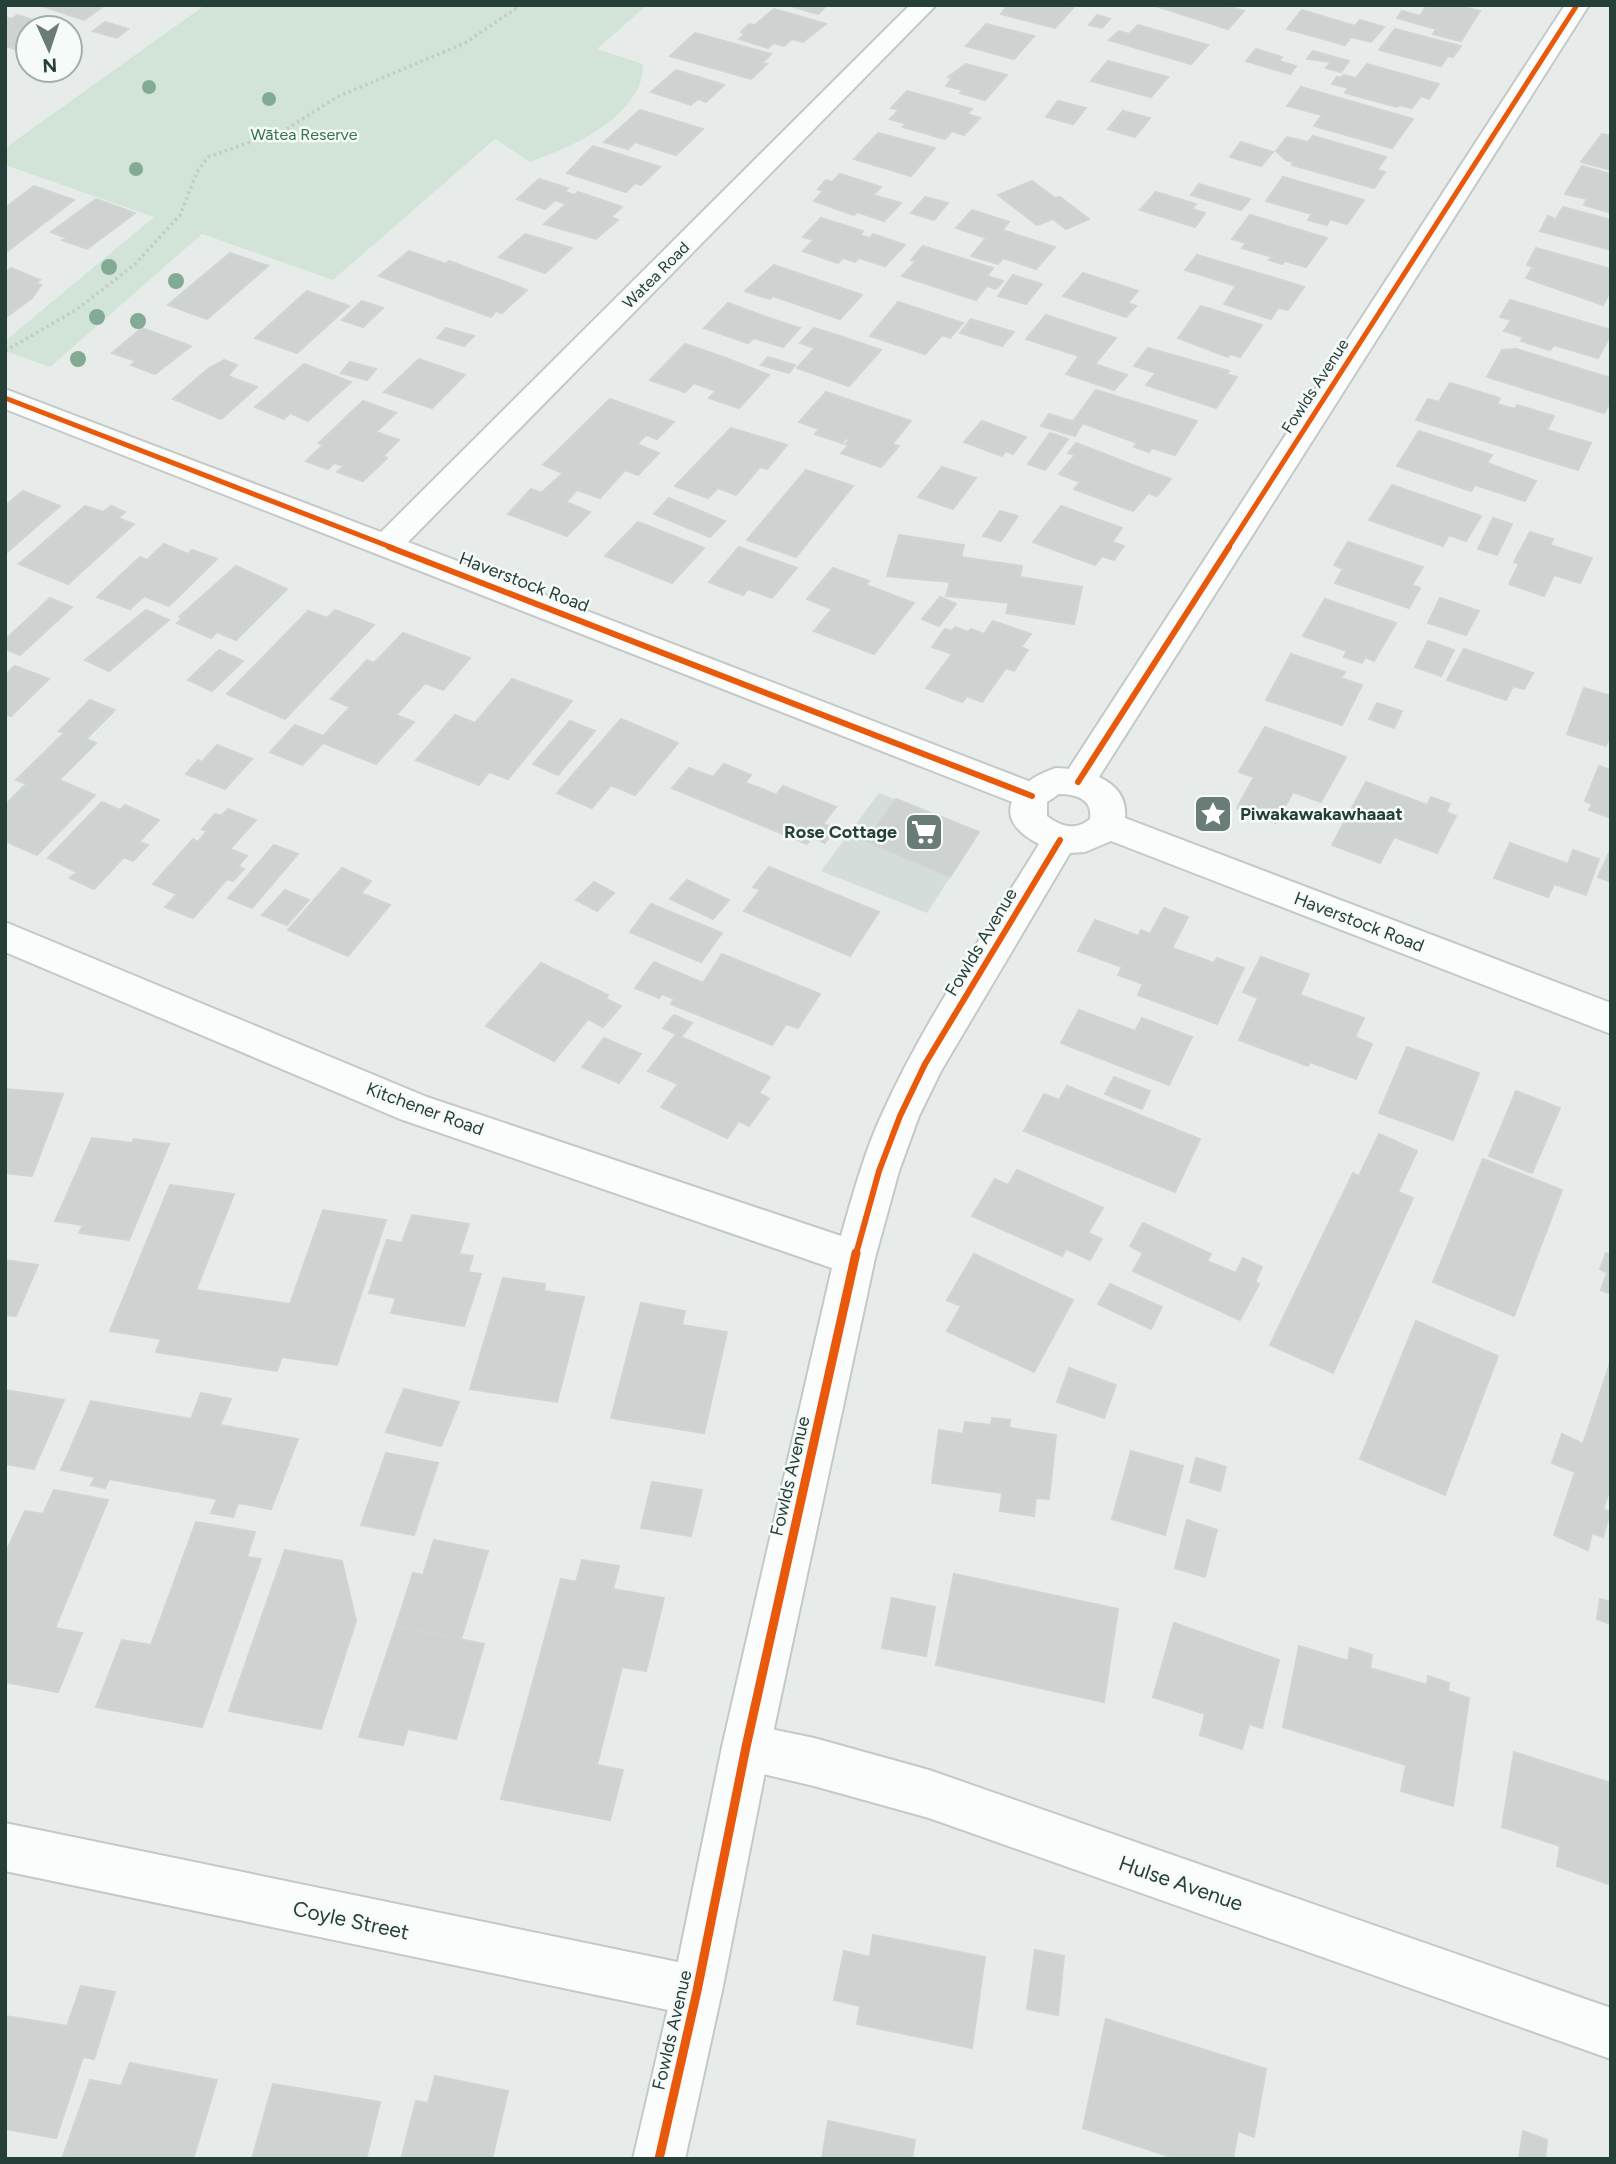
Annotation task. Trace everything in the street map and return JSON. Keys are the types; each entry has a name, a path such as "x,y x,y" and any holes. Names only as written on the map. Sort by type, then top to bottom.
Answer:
{"street":[{"name":"Watea Road","path":"387,545 924,5"},
{"name":"Fowlds Avenue","path":"1078,782 1577,5"},
{"name":"Haverstock Road","path":"5,398 1032,796"},
{"path":"1056,781 1078,782 1089,785 1106,799 1110,816 1107,825 1093,836 1060,840 1039,830 1031,822 1028,804 1032,796 1038,789 1056,781"},
{"name":"Haverstock Road","path":"1107,825 1611,1019"},
{"name":"Fowlds Avenue","path":"659,2159 697,1992 746,1747 855,1258 879,1171 900,1116 925,1065 1060,840"},
{"name":"Kitchener Road","path":"5,936 415,1108 855,1258"},
{"name":"Hulse Avenue","path":"746,1747 814,1762 929,1794 1611,2034"},
{"name":"Coyle Street","path":"5,1847 697,1992"}],"path":[{"path":"5,351 73,314 130,270 182,212 195,174 208,157 285,130 337,97 465,43 521,5"}],"shaded area":[{"path":"879,793 979,832 927,913 821,871"}],"green space":[{"name":"Wātea Reserve","path":"205,5 647,5 597,49 643,64 641,78 639,86 619,113 592,134 561,150 530,162 495,139 333,280 202,234 50,367 5,351 5,341 154,217 5,165 5,148"}],"building":[{"path":"39,5 105,5 84,20 84,14 66,14"},
{"path":"788,5 827,5 818,14"},
{"path":"1002,5 1063,5 1073,8 1055,28 1001,14 1006,7"},
{"path":"1153,5 1223,5 1244,11 1228,29"},
{"path":"1427,5 1455,5 1480,11 1461,41 1433,34 1436,29 1397,18 1402,11 1420,16"},
{"path":"774,9 826,24 803,42 792,39 784,46 773,43 768,48 739,39 745,34 741,32 749,24 755,25"},
{"path":"1302,10 1355,26 1360,20 1384,27 1371,42 1351,37 1345,45 1287,29"},
{"path":"1097,15 1110,19 1102,28 1089,25"},
{"path":"5,17 14,17 14,49 5,46"},
{"path":"105,22 128,29 117,38 93,31"},
{"path":"986,24 1034,36 1014,59 966,46"},
{"path":"1138,25 1208,45 1191,64 1109,40 1119,31 1129,34"},
{"path":"1395,29 1461,46 1453,57 1448,56 1441,66 1379,50"},
{"path":"695,33 771,54 762,63 767,64 751,79 670,56"},
{"path":"1256,49 1282,57 1279,61 1296,66 1290,74 1246,61"},
{"path":"1313,51 1349,61 1341,72 1326,68 1331,62 1307,59"},
{"path":"1108,61 1168,77 1151,97 1091,81"},
{"path":"966,64 1007,75 985,100 946,86 952,78 948,77"},
{"path":"1367,64 1439,84 1429,99 1421,96 1412,108 1399,105 1397,107 1345,93 1348,88 1332,84 1337,77 1344,75 1356,78"},
{"path":"676,70 724,85 706,102 698,99 691,105 651,92"},
{"path":"1301,87 1413,119 1392,148 1314,126 1322,115 1287,106"},
{"path":"907,91 972,109 967,114 980,118 964,135 952,131 945,139 903,127 906,124 890,119 899,110 891,108"},
{"path":"1058,101 1086,108 1073,124 1046,117"},
{"path":"640,110 703,129 676,155 635,142 628,149 604,142"},
{"path":"1123,111 1150,118 1135,137 1108,129"},
{"path":"878,133 935,148 911,176 854,159"},
{"path":"1602,134 1611,136 1611,170 1581,162"},
{"path":"1313,136 1386,157 1377,170 1385,172 1374,188 1292,165 1294,162 1286,160 1276,151 1287,137 1308,142"},
{"path":"1241,142 1273,152 1261,166 1230,157"},
{"path":"593,146 660,167 641,185 635,183 626,192 567,173"},
{"path":"1582,166 1611,174 1611,213 1584,205 1587,199 1565,194"},
{"path":"840,174 881,187 873,195 901,203 884,221 857,212 854,215 814,201 823,191 818,189 826,180 832,182"},
{"path":"1283,177 1364,200 1347,224 1330,219 1327,225 1308,220 1312,214 1266,201"},
{"path":"539,179 568,188 565,192 575,195 578,192 622,207 611,217 618,220 596,239 544,224 566,204 555,200 545,209 517,199"},
{"path":"1032,181 1055,198 1060,197 1089,219 1066,229 1053,219 1037,225 998,195"},
{"path":"1199,184 1250,199 1241,210 1191,195"},
{"path":"34,186 74,200 5,253 5,208"},
{"path":"1156,192 1196,204 1192,209 1205,213 1195,227 1140,210"},
{"path":"925,197 948,203 934,220 911,213"},
{"path":"96,199 135,213 87,249 62,240 66,238 51,232"},
{"path":"1563,207 1611,220 1611,250 1540,231 1548,216 1556,219"},
{"path":"972,210 1009,222 1002,230 1055,247 1036,269 1003,258 998,264 971,256 986,238 956,228"},
{"path":"1250,215 1327,238 1306,267 1285,261 1282,264 1269,260 1272,257 1242,248 1246,243 1232,239"},
{"path":"821,218 863,231 860,235 870,238 873,234 905,245 885,266 859,258 855,262 843,258 838,263 803,251 814,240 803,237"},
{"path":"525,234 572,248 545,273 499,257"},
{"path":"923,246 993,268 987,276 1003,281 996,289 987,286 976,300 902,276 916,261 911,260"},
{"path":"1536,248 1611,269 1611,290 1603,305 1526,278 1533,267 1527,265"},
{"path":"409,251 446,264 449,261 527,290 502,313 496,311 491,317 379,276"},
{"path":"230,253 268,266 207,319 168,305"},
{"path":"1197,255 1304,287 1288,310 1278,308 1271,319 1224,304 1236,286 1185,270"},
{"path":"774,265 862,295 840,319 773,296 770,299 745,291"},
{"path":"11,268 40,280 36,283 41,285 32,298 5,318 5,273"},
{"path":"1083,273 1138,291 1128,303 1136,306 1126,317 1063,296"},
{"path":"1013,275 1042,284 1026,304 998,296"},
{"path":"307,291 349,306 297,353 255,338"},
{"path":"1510,300 1611,330 1611,334 1598,358 1554,345 1550,350 1521,341 1523,337 1504,331 1511,320 1500,317"},
{"path":"362,301 383,308 363,327 342,320"},
{"path":"898,302 963,323 950,338 942,335 925,354 870,336"},
{"path":"728,303 800,328 783,347 754,338 748,343 704,328"},
{"path":"1201,306 1262,325 1240,357 1230,354 1228,357 1178,338"},
{"path":"1046,315 1116,338 1095,364 1127,375 1114,390 1066,374 1079,356 1026,339"},
{"path":"971,319 1014,332 1002,346 960,333"},
{"path":"142,328 191,346 155,374 131,365 136,361 112,353"},
{"path":"446,328 474,336 464,346 437,338"},
{"path":"814,328 881,350 849,386 797,368 815,348 800,343"},
{"path":"685,344 769,375 739,408 709,398 716,391 694,383 685,392 650,380"},
{"path":"1148,348 1229,371 1226,374 1237,377 1216,408 1146,385 1156,373 1134,366"},
{"path":"1516,349 1611,378 1611,401 1604,413 1487,377 1502,350"},
{"path":"768,357 795,365 789,373 761,365"},
{"path":"419,359 465,375 432,408 384,392"},
{"path":"224,360 237,365 228,376 257,387 221,419 173,399 209,368"},
{"path":"350,362 376,369 367,380 341,373"},
{"path":"304,364 351,382 308,421 290,413 284,419 255,407"},
{"path":"1450,383 1500,398 1497,404 1515,409 1517,405 1554,416 1547,430 1591,443 1578,470 1416,420 1428,399 1439,402"},
{"path":"1096,390 1197,421 1175,455 1152,448 1149,452 1134,447 1137,443 1074,420"},
{"path":"826,392 911,421 892,444 899,446 881,467 841,453 849,445 845,444 849,440 846,438 842,443 815,434 819,429 799,422"},
{"path":"610,399 674,422 657,439 646,435 637,444 659,453 638,475 625,470 600,498 577,490 566,502 590,512 567,536 508,514 531,489 541,493 563,473 543,465"},
{"path":"363,401 396,413 376,432 399,440 383,456 387,458 363,481 337,472 344,466 334,463 328,469 306,461 323,445 319,443"},
{"path":"1049,414 1082,424 1075,436 1041,426"},
{"path":"982,421 1026,437 1013,454 1006,451 1002,456 964,442"},
{"path":"731,428 787,445 767,469 760,467 736,495 718,488 708,498 675,486"},
{"path":"1419,431 1492,455 1487,463 1536,481 1525,501 1475,485 1471,491 1397,466"},
{"path":"1050,433 1068,439 1045,470 1028,464"},
{"path":"1076,443 1171,479 1157,496 1148,493 1133,511 1074,489 1080,482 1059,474 1075,455 1068,453"},
{"path":"942,467 976,478 953,509 918,497"},
{"path":"806,470 853,486 796,557 747,540"},
{"path":"1392,485 1481,516 1466,541 1449,535 1443,546 1369,520"},
{"path":"23,491 60,506 5,554 5,506"},
{"path":"669,498 725,521 710,537 654,514"},
{"path":"85,506 103,512 111,506 125,512 118,518 134,524 68,584 19,564"},
{"path":"1061,506 1122,528 1112,542 1124,546 1114,560 1102,556 1095,565 1033,542"},
{"path":"1000,511 1018,516 1001,541 983,536"},
{"path":"1493,518 1512,524 1497,555 1478,549"},
{"path":"638,522 704,548 672,583 605,556"},
{"path":"1530,532 1553,539 1550,545 1592,558 1580,583 1554,575 1544,596 1509,584 1519,564 1514,562"},
{"path":"899,535 964,545 961,557 1022,566 1020,577 1082,587 1074,624 1006,613 1009,603 946,596 950,582 887,576"},
{"path":"1348,542 1423,567 1412,585 1420,588 1409,608 1335,583 1343,569 1334,565"},
{"path":"164,544 188,554 192,550 217,559 169,606 144,596 130,609 97,597 140,557 147,560"},
{"path":"739,547 797,568 772,598 748,589 743,595 709,582"},
{"path":"236,566 287,589 236,640 217,632 211,638 177,623 182,619 179,617"},
{"path":"833,568 869,581 866,585 914,603 874,654 814,631 832,609 807,599"},
{"path":"940,597 956,604 939,626 922,619"},
{"path":"50,598 72,607 20,655 5,649 5,640"},
{"path":"1440,598 1479,611 1466,635 1428,623"},
{"path":"1325,599 1396,623 1374,661 1365,657 1362,663 1344,657 1347,651 1303,636"},
{"path":"146,610 169,620 109,671 85,660"},
{"path":"335,610 374,625 285,719 227,694 308,611 327,618"},
{"path":"993,621 1031,634 1021,647 1028,650 1014,671 1006,668 982,702 967,696 962,702 926,688 952,654 932,647 945,629 952,631 955,627 968,632 971,629 984,634"},
{"path":"403,633 470,658 443,690 425,683 396,715 414,722 376,764 323,743 302,765 270,752 295,725 323,736 350,707 331,699 367,660 374,663"},
{"path":"1428,641 1454,650 1441,676 1415,667"},
{"path":"1464,649 1533,673 1524,689 1513,686 1506,700 1447,680"},
{"path":"219,650 243,661 212,691 188,680"},
{"path":"1291,654 1345,672 1341,678 1362,685 1342,725 1266,700"},
{"path":"15,666 49,679 11,716 5,714 5,675"},
{"path":"512,679 572,701 508,779 489,772 479,785 416,760 455,715 475,723"},
{"path":"1584,688 1611,696 1611,742 1608,741 1606,746 1567,734"},
{"path":"90,700 115,710 86,739 96,743 59,780 95,795 37,855 5,841 5,805 26,784 16,780 64,733 59,731"},
{"path":"1377,703 1402,711 1394,728 1369,719"},
{"path":"621,719 678,743 635,795 611,785 592,808 557,793"},
{"path":"570,721 595,731 558,775 533,764"},
{"path":"1265,727 1346,757 1321,802 1293,792 1276,823 1237,808 1254,777 1239,772"},
{"path":"217,745 252,759 225,789 186,774 198,760 202,762"},
{"path":"724,764 751,775 745,783 760,788 737,815 672,788 689,768 713,777"},
{"path":"1599,766 1611,770 1611,818 1589,810 1592,804 1585,801"},
{"path":"1366,782 1427,805 1431,797 1450,804 1446,812 1456,816 1437,853 1394,837 1380,863 1332,845"},
{"path":"783,786 836,807 823,824 835,828 825,843 812,837 807,844 737,815 760,788 776,795"},
{"path":"896,799 979,832 950,877 866,841"},
{"path":"102,802 120,810 125,805 159,820 139,842 148,845 133,861 124,857 94,889 70,878 77,872 48,858"},
{"path":"228,809 256,820 230,849 247,856 238,866 244,869 233,881 227,879 193,918 165,907 177,894 153,884 193,839 198,842 207,831 202,829 215,814 221,816"},
{"path":"1510,843 1568,864 1573,850 1599,859 1586,895 1554,884 1548,897 1494,878"},
{"path":"274,845 298,854 252,908 228,898"},
{"path":"1611,849 1611,882 1598,877"},
{"path":"769,867 879,912 850,956 744,911 760,890 753,887"},
{"path":"342,868 371,881 361,893 390,905 348,956 288,930"},
{"path":"687,880 729,900 713,919 670,899"},
{"path":"594,882 614,893 597,911 576,900"},
{"path":"285,890 309,900 287,925 262,915"},
{"path":"651,904 722,933 701,962 630,932"},
{"path":"1164,908 1188,917 1172,948 1214,963 1217,958 1244,968 1217,1024 1138,995 1143,984 1118,975 1122,967 1078,951 1095,920 1139,936 1141,930 1150,934"},
{"path":"722,954 820,994 798,1028 786,1024 772,1045 671,1004 674,999 662,994 659,998 635,988 654,962 703,983"},
{"path":"1261,957 1309,974 1300,995 1364,1018 1355,1037 1372,1044 1356,1079 1310,1062 1308,1066 1239,1040 1258,998 1243,992"},
{"path":"541,963 608,995 606,999 621,1006 603,1027 588,1019 554,1061 486,1026"},
{"path":"1079,1010 1135,1031 1142,1018 1192,1037 1169,1085 1061,1043"},
{"path":"674,1015 692,1023 681,1037 770,1077 759,1093 769,1098 749,1126 739,1121 727,1138 661,1107 678,1084 648,1071 676,1034 663,1028"},
{"path":"604,1038 641,1054 619,1083 582,1067"},
{"path":"1407,1047 1479,1073 1453,1140 1379,1113"},
{"path":"1114,1077 1150,1091 1142,1109 1105,1094"},
{"path":"1067,1086 1200,1139 1175,1192 1024,1131 1044,1094 1059,1100"},
{"path":"5,1089 63,1094 32,1176 5,1173"},
{"path":"1516,1091 1560,1108 1532,1173 1489,1156"},
{"path":"1379,1134 1417,1151 1398,1192 1413,1198 1333,1373 1270,1345 1353,1173 1359,1176"},
{"path":"92,1138 132,1143 134,1139 169,1144 129,1240 79,1233 83,1225 55,1221"},
{"path":"1483,1159 1562,1190 1514,1316 1433,1282"},
{"path":"1017,1170 1103,1208 1088,1233 1102,1239 1090,1260 1066,1249 1062,1256 972,1216 995,1179 1008,1185"},
{"path":"170,1185 234,1194 196,1290 290,1304 323,1210 386,1220 337,1365 282,1357 277,1371 156,1352 161,1339 110,1331"},
{"path":"412,1215 469,1224 459,1254 473,1256 468,1272 481,1274 464,1326 391,1313 396,1298 369,1293 387,1240 402,1243"},
{"path":"1143,1223 1211,1254 1207,1261 1236,1273 1243,1258 1262,1267 1255,1282 1259,1284 1240,1320 1133,1271 1143,1253 1130,1246"},
{"path":"1606,1253 1611,1255 1611,1294 1601,1290 1607,1273 1600,1269"},
{"path":"974,1254 1073,1300 1034,1372 947,1331 961,1306 947,1300"},
{"path":"5,1260 38,1265 16,1316 5,1315"},
{"path":"503,1278 545,1284 544,1291 584,1297 557,1402 470,1389"},
{"path":"1110,1284 1162,1307 1151,1329 1098,1304"},
{"path":"641,1303 685,1311 682,1325 727,1332 704,1433 611,1418"},
{"path":"1416,1321 1498,1356 1445,1495 1360,1459"},
{"path":"1611,1360 1611,1486 1603,1509 1610,1512 1603,1537 1592,1533 1588,1550 1554,1535 1575,1472 1552,1463 1562,1434 1583,1444"},
{"path":"1069,1368 1116,1385 1104,1418 1057,1402"},
{"path":"404,1389 459,1402 441,1446 386,1432"},
{"path":"5,1390 64,1400 34,1469 5,1464"},
{"path":"201,1393 231,1399 220,1425 298,1439 271,1509 238,1503 233,1517 211,1513 217,1499 109,1479 105,1488 91,1485 95,1477 61,1470 91,1401 191,1419"},
{"path":"992,1418 1010,1420 1009,1428 1056,1435 1049,1499 1036,1498 1034,1516 1000,1511 1002,1493 932,1483 939,1430 963,1434 965,1422 991,1425"},
{"path":"1131,1451 1183,1466 1165,1535 1112,1519"},
{"path":"386,1453 438,1463 414,1535 361,1525"},
{"path":"1196,1458 1226,1467 1220,1491 1190,1482"},
{"path":"652,1482 702,1490 691,1536 641,1528"},
{"path":"54,1490 108,1500 55,1628 82,1633 58,1692 5,1682 5,1554 25,1511 43,1514"},
{"path":"1187,1520 1217,1530 1205,1577 1175,1568"},
{"path":"196,1522 255,1532 247,1557 261,1559 202,1727 96,1707 122,1640 151,1645"},
{"path":"434,1540 488,1551 461,1639 396,1626 413,1573 423,1575"},
{"path":"285,1550 342,1561 356,1621 321,1729 229,1711"},
{"path":"582,1560 619,1566 613,1589 664,1598 646,1671 622,1667 597,1765 623,1770 610,1820 501,1799 561,1579 576,1582"},
{"path":"954,1574 1118,1609 1104,1702 936,1665"},
{"path":"892,1598 935,1607 926,1656 882,1648"},
{"path":"1600,1599 1611,1602 1611,1624 1597,1619"},
{"path":"1174,1623 1279,1660 1262,1728 1249,1724 1242,1749 1200,1735 1205,1714 1153,1697"},
{"path":"396,1626 484,1644 456,1739 408,1729 403,1745 359,1737"},
{"path":"1299,1646 1348,1661 1350,1648 1372,1655 1370,1668 1427,1685 1428,1676 1449,1683 1448,1691 1469,1698 1453,1806 1401,1791 1406,1765 1283,1727"},
{"path":"1514,1752 1611,1783 1611,1863 1608,1884 1557,1866 1560,1846 1502,1827"},
{"path":"873,1935 985,1957 972,2048 857,2024 860,2006 834,2000 844,1951 870,1957"},
{"path":"1035,1950 1064,1956 1058,2015 1027,2009"},
{"path":"81,1986 115,1992 94,2059 83,2057 56,2138 5,2129 5,2016 67,2026"},
{"path":"1106,2019 1266,2069 1254,2137 1238,2131 1233,2159 1177,2159 1083,2128"},
{"path":"130,2063 217,2080 193,2159 62,2159 90,2080 121,2086"},
{"path":"435,2076 508,2091 492,2159 401,2159 416,2101 428,2103"},
{"path":"273,2084 380,2102 366,2159 252,2159"},
{"path":"828,2121 915,2140 912,2159 822,2159"},
{"path":"1523,2131 1547,2140 1545,2159 1519,2159"}],"cycle path":[{"path":"1078,782 1577,5"},
{"path":"5,398 1032,796"},
{"path":"659,2159 697,1991 746,1747 855,1258 879,1171 900,1116 925,1064 1060,840"}],"place":[{"name":"Piwakawakawhaaat","path":"1213,814"},
{"name":"Rose Cottage","path":"924,832"}]}
